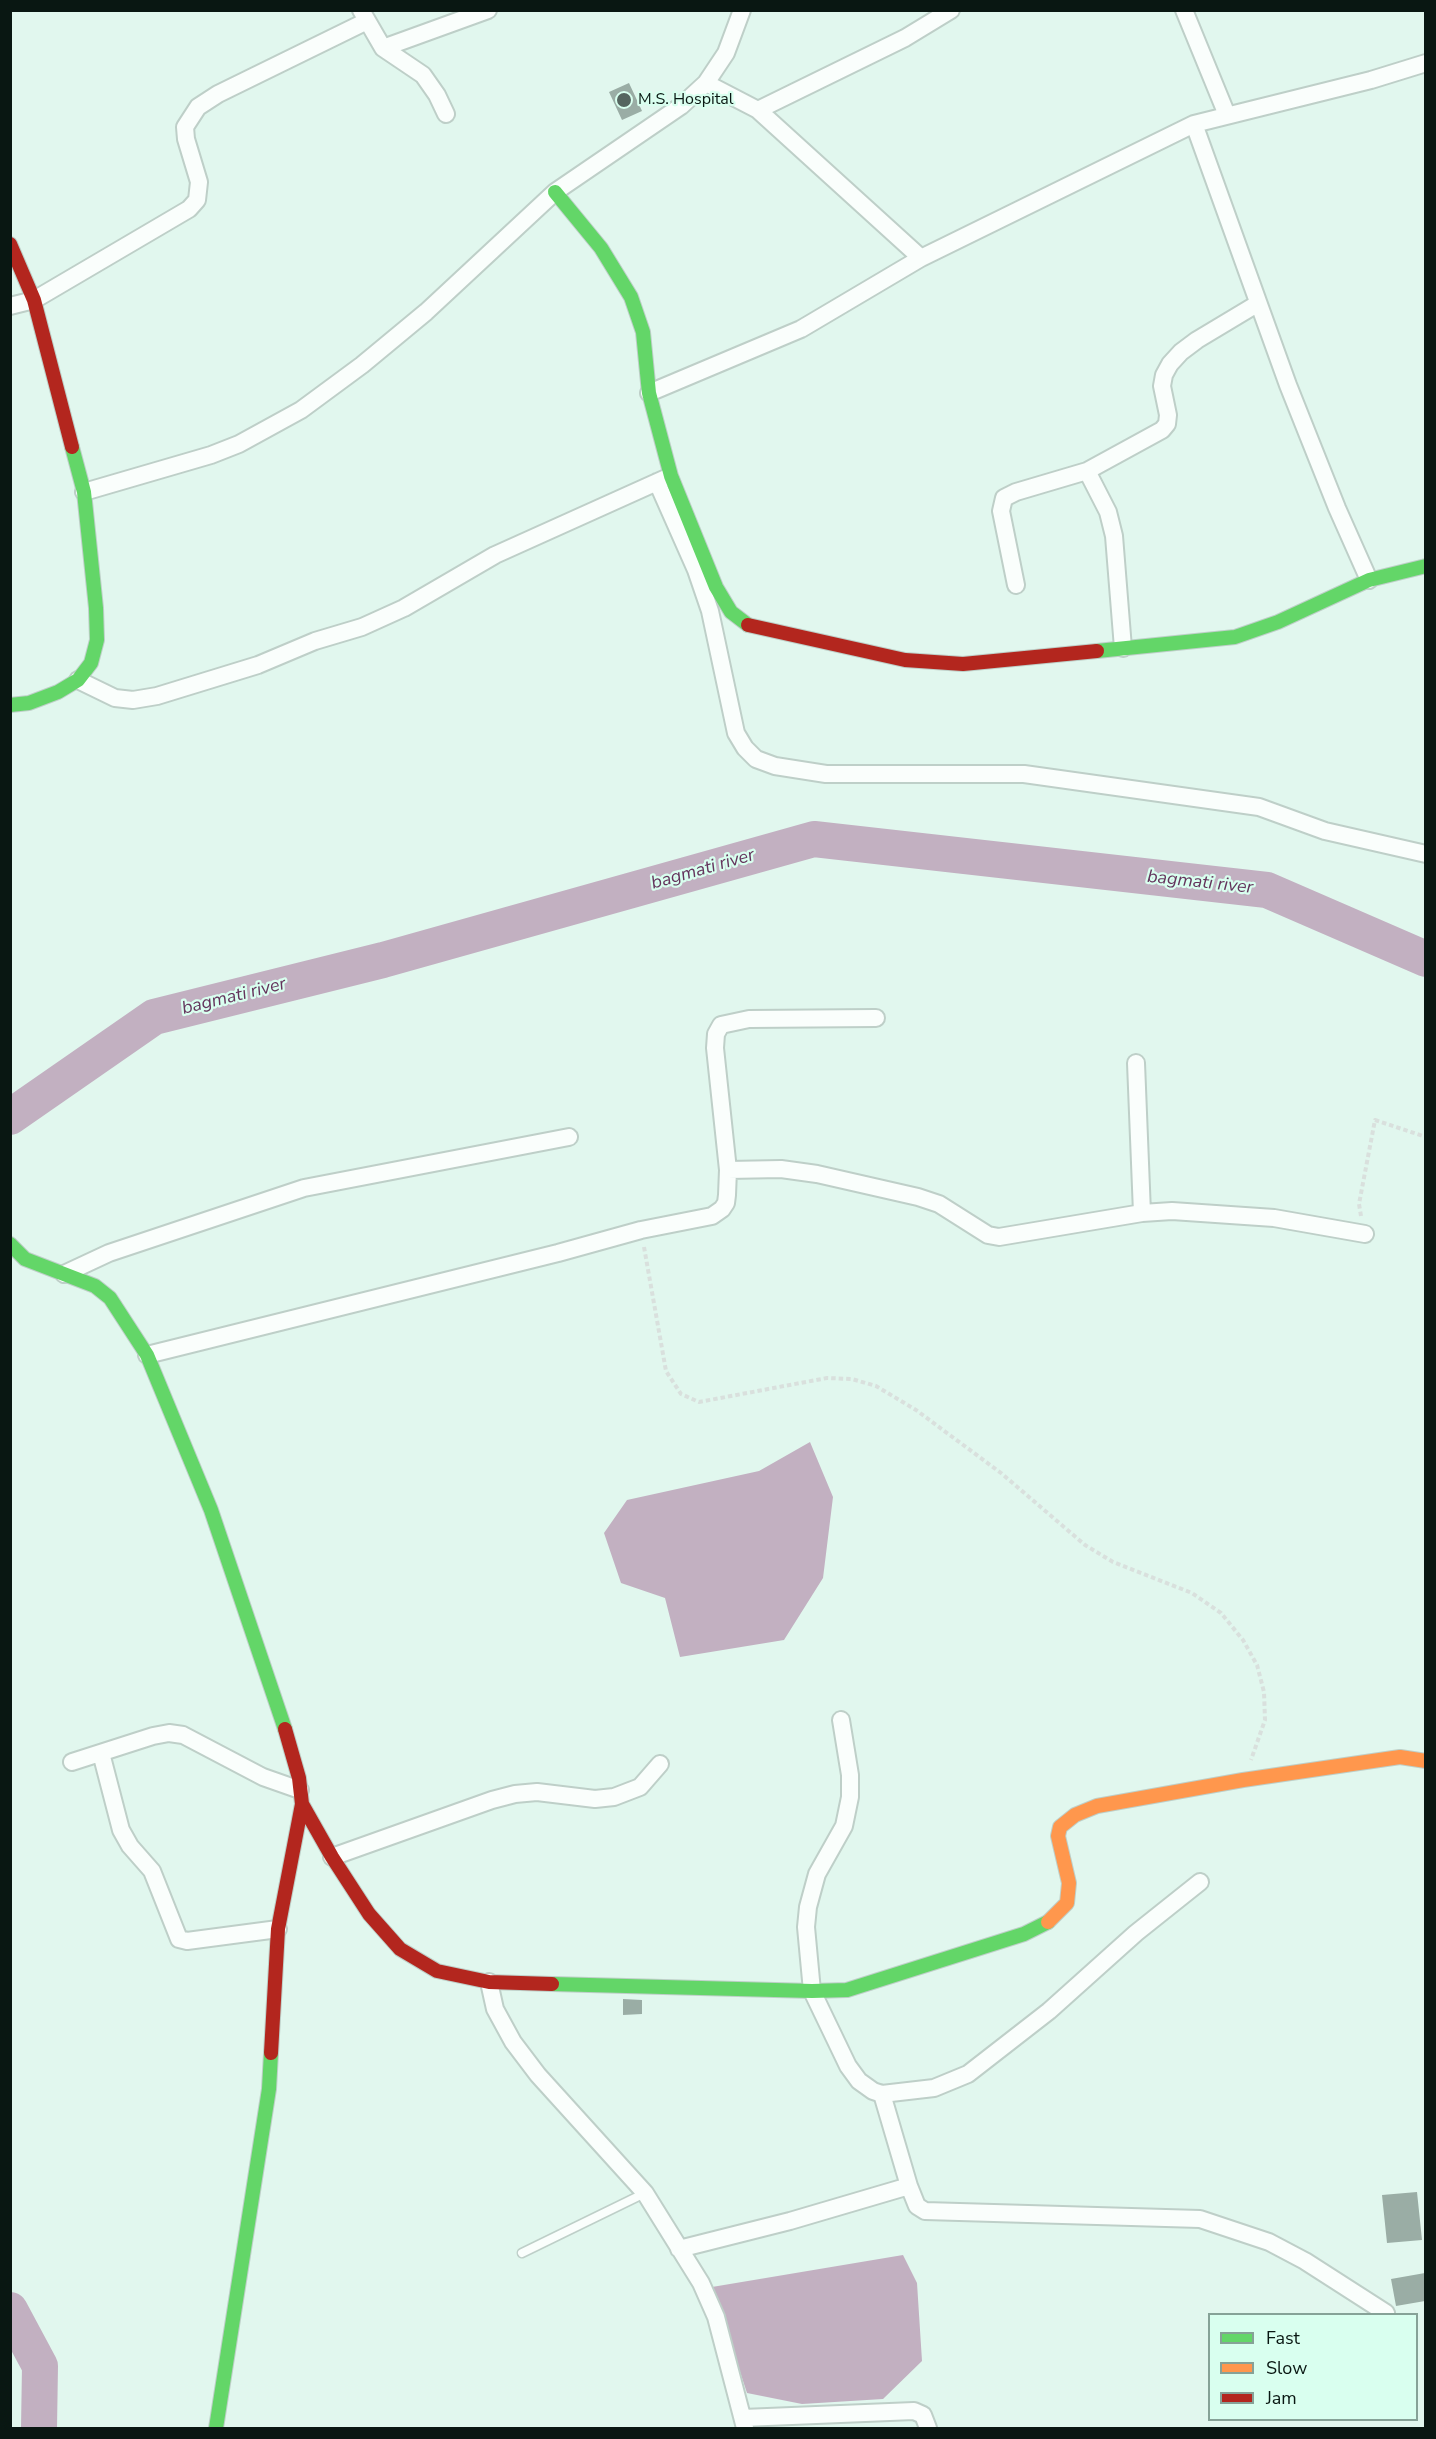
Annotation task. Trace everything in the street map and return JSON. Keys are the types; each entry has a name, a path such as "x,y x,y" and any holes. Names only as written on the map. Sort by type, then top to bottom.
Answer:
{"street":[{"path":"383,48 488,10"},
{"path":"84,492 211,455 247,440 301,411 362,365 426,312 555,192 681,106 706,82 726,53 742,10"},
{"path":"758,110 905,38 951,10"},
{"path":"1184,10 1227,115"},
{"path":"10,306 34,300 189,209 196,200 199,182 186,140 185,128 198,107 218,93 364,16 383,48 423,75 446,114"},
{"path":"649,393 801,329 921,258 1194,124 1371,80 1425,63"},
{"path":"706,82 758,110 921,258"},
{"path":"1194,124 1257,304 1337,508 1369,580"},
{"path":"555,192 601,248 631,297 643,332 649,393 664,479 710,611 720,649 736,733 745,748 756,759 775,766 826,774 1024,774 1118,787 1258,807 1325,831 1425,854"},
{"path":"10,244 34,300 84,492 96,608 97,640 91,663 78,680 29,703 10,705"},
{"path":"1016,585 1001,511 1004,498 1016,492 1087,471 1162,430 1167,424 1168,415 1162,386 1164,375 1170,364 1197,340 1257,304"},
{"path":"1087,471 1108,512 1114,536 1123,648"},
{"path":"664,479 716,587 731,612 750,626 905,660 963,664 1235,637 1278,622 1369,580 1425,566"},
{"path":"78,680 115,698 133,700 158,696 258,664 315,641 362,627 394,612 495,555 664,479"},
{"path":"147,1355 558,1253 641,1230 711,1216 726,1203 728,1170 715,1048 716,1034 722,1025 749,1019 876,1018"},
{"path":"1136,1063 1142,1213"},
{"path":"64,1274 109,1253 304,1188 569,1137"},
{"path":"728,1170 781,1169 918,1197 939,1204 988,1235 999,1236 1142,1213 1172,1211 1274,1218 1365,1234"},
{"path":"10,1244 25,1259 95,1286 110,1298 147,1355 211,1510 289,1740 301,1797 332,1857 369,1914 400,1949 437,1971 489,1982 847,1990 1024,1934 1046,1924 1067,1903 1069,1883 1058,1836 1060,1827 1075,1815 1097,1806 1243,1780 1400,1757 1425,1761"},
{"path":"841,1720 850,1775 850,1797 844,1826 817,1874 811,1891 806,1927 812,1991 848,2066 860,2081 873,2091 882,2094 934,2088 968,2074 1049,2011 1136,1933 1200,1882"},
{"path":"72,1762 153,1736 169,1733 183,1735 301,1797"},
{"path":"101,1753 121,1830 130,1846 152,1871 179,1939 187,1941 278,1929"},
{"path":"332,1857 492,1800 515,1794 537,1792 595,1799 614,1797 640,1787 660,1764"},
{"path":"216,2428 237,2282 269,2089 278,1929 301,1797"},
{"path":"489,1982 495,2009 513,2042 538,2075 645,2193 701,2283 716,2316 744,2423 914,2411 923,2415 928,2428"},
{"path":"882,2094 909,2186 917,2206 925,2211 1200,2219 1269,2242 1305,2261 1386,2313"},
{"path":"679,2249 790,2221 909,2186"}],"lane":[{"path":"522,2253 645,2193"}],"path":[{"path":"1365,1234 1359,1204 1375,1120 1425,1137"},
{"path":"641,1230 666,1371 681,1394 699,1402 827,1378 852,1379 876,1386 916,1410 1001,1473 1085,1545 1113,1562 1192,1593 1221,1613 1243,1640 1257,1665 1264,1692 1265,1720 1243,1780"}],"shaded area":[{"path":"810,1442 833,1497 823,1578 784,1640 680,1657 665,1598 621,1583 604,1533 627,1500 759,1471"},
{"path":"903,2255 917,2283 922,2361 883,2399 802,2404 747,2393 712,2287"}],"building":[{"path":"629,83 642,111 622,120 609,92"},
{"path":"623,1999 642,2000 642,2014 623,2015"},
{"path":"1417,2192 1422,2240 1387,2243 1382,2195"},
{"path":"1425,2273 1425,2301 1396,2306 1391,2279"}],"waterway":[{"name":"bagmati river","path":"10,1117 154,1017 383,960 814,839 1267,890 1426,959"},
{"name":"bagmati river","path":"10,2310 40,2366 39,2428"}],"traffic: fast":[{"path":"555,192 601,248 631,297 643,332 649,393 671,476 716,587 731,612 748,625"},
{"path":"10,705 29,703 58,692 78,680 91,663 97,640 96,608 84,492 72,447"},
{"path":"1097,651 1235,637 1278,622 1369,580 1426,566"},
{"path":"10,1244 25,1259 95,1286 110,1298 147,1355 211,1510 285,1729"},
{"path":"552,1984 847,1990 1024,1934 1048,1922"},
{"path":"216,2428 269,2089 271,2053"}],"traffic: slow":[{"path":"1048,1922 1067,1903 1069,1883 1058,1836 1060,1827 1075,1815 1097,1806 1243,1780 1400,1757 1426,1761"}],"traffic: jam":[{"path":"10,244 34,300 72,447"},
{"path":"748,625 905,660 963,664 1097,651"},
{"path":"271,2053 278,1929 302,1804 299,1778 285,1729"},
{"path":"302,1804 332,1857 369,1914 400,1949 437,1971 489,1982 552,1984"}],"place":[{"name":"M.S. Hospital","path":"624,100"}]}
